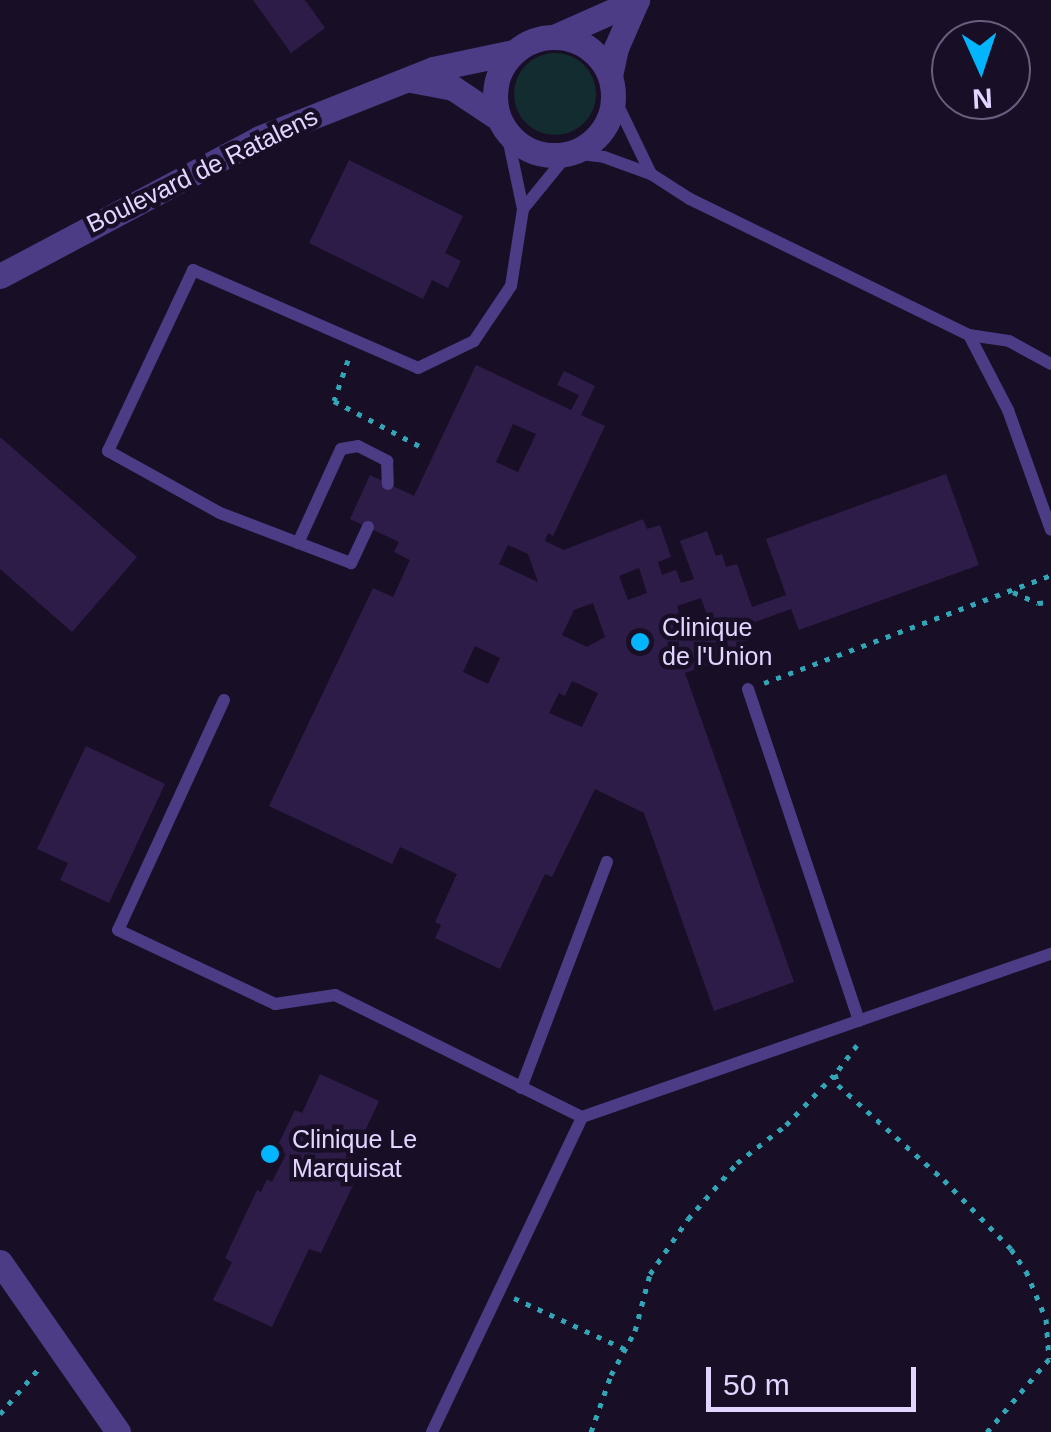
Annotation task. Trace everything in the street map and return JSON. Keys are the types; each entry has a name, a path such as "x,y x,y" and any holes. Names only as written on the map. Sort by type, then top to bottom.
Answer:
{"street":[{"path":"503,126 496,83 514,52 532,41 554,37 637,0"},
{"path":"411,80 453,88 534,152 570,154 602,131 616,48 637,0"},
{"path":"554,37 588,48 612,86"},
{"name":"Boulevard de Ratalens","path":"0,276 244,145 433,69 514,52"},
{"path":"0,1262 118,1432"}],"lane":[{"path":"612,86 651,174"},
{"path":"368,527 352,564 220,513 108,451 193,270 418,368 474,341 511,286 523,209 503,126"},
{"path":"523,209 570,154 604,157 651,174 690,199 969,335 1008,341 1051,364"},
{"path":"969,335 1008,410 1051,530"},
{"path":"298,543 341,449 358,446 387,461 388,484"},
{"path":"748,689 858,1021"},
{"path":"224,700 118,930 275,1004 335,995 582,1118 1051,954"},
{"path":"521,1088 607,862"},
{"path":"432,1432 582,1118"}],"path":[{"path":"356,341 334,389 334,401 425,450"},
{"path":"748,689 1051,575"},
{"path":"1010,591 1038,603 1051,602"},
{"path":"592,1432 624,1349 635,1331 650,1274 688,1218 737,1163 786,1125 835,1074 853,1046 869,1042"},
{"path":"835,1074 838,1085 944,1180 1011,1250 1038,1294 1050,1336 1050,1359 987,1432"},
{"path":"502,1292 624,1349"},
{"path":"0,1414 58,1346"},
{"path":"594,1422 603,1432"}],"green space":[{"path":"555,53 571,56 584,65 593,78 593,110 584,123 571,132 555,135 539,132 526,123 517,110 514,94 517,78 526,65 539,56"}],"building":[{"path":"253,0 305,0 325,28 291,53"},
{"path":"349,160 463,216 445,253 461,261 448,288 432,280 423,299 309,243"},
{"path":"476,365 571,410 579,395 557,385 564,371 595,386 581,415 605,426 553,536 548,533 545,541 564,550 643,519 647,529 660,525 671,557 658,562 662,575 676,570 681,583 694,579 680,541 707,531 716,556 722,554 726,567 737,564 752,607 786,595 766,539 946,474 979,565 799,630 791,609 747,625 752,639 742,642 745,652 685,673 794,982 714,1011 644,813 595,789 552,877 545,874 500,969 435,938 441,925 435,922 457,874 400,847 392,864 269,806 373,588 393,597 410,560 394,552 399,542 350,519 370,475 414,496","holes":["513,424 536,434 518,472 496,462","508,545 528,554 538,582 499,564","639,568 647,593 628,600 619,576","701,598 708,618 684,627 677,606","593,603 605,637 587,647 562,635 574,610","475,646 500,658 488,684 463,672","572,681 598,693 582,727 549,713 559,693 565,696"]},
{"path":"0,437 137,557 72,632 0,569"},
{"path":"86,746 165,784 109,903 60,880 68,863 37,849"},
{"path":"320,1074 379,1101 342,1180 353,1185 321,1253 309,1249 272,1327 213,1300 232,1262 225,1258 257,1190 261,1192 267,1179 272,1182 286,1154 276,1149 295,1110 302,1113"}],"place":[{"name":"Clinique de l'Union","path":"640,642"},
{"name":"Clinique Le Marquisat","path":"270,1154"}]}
